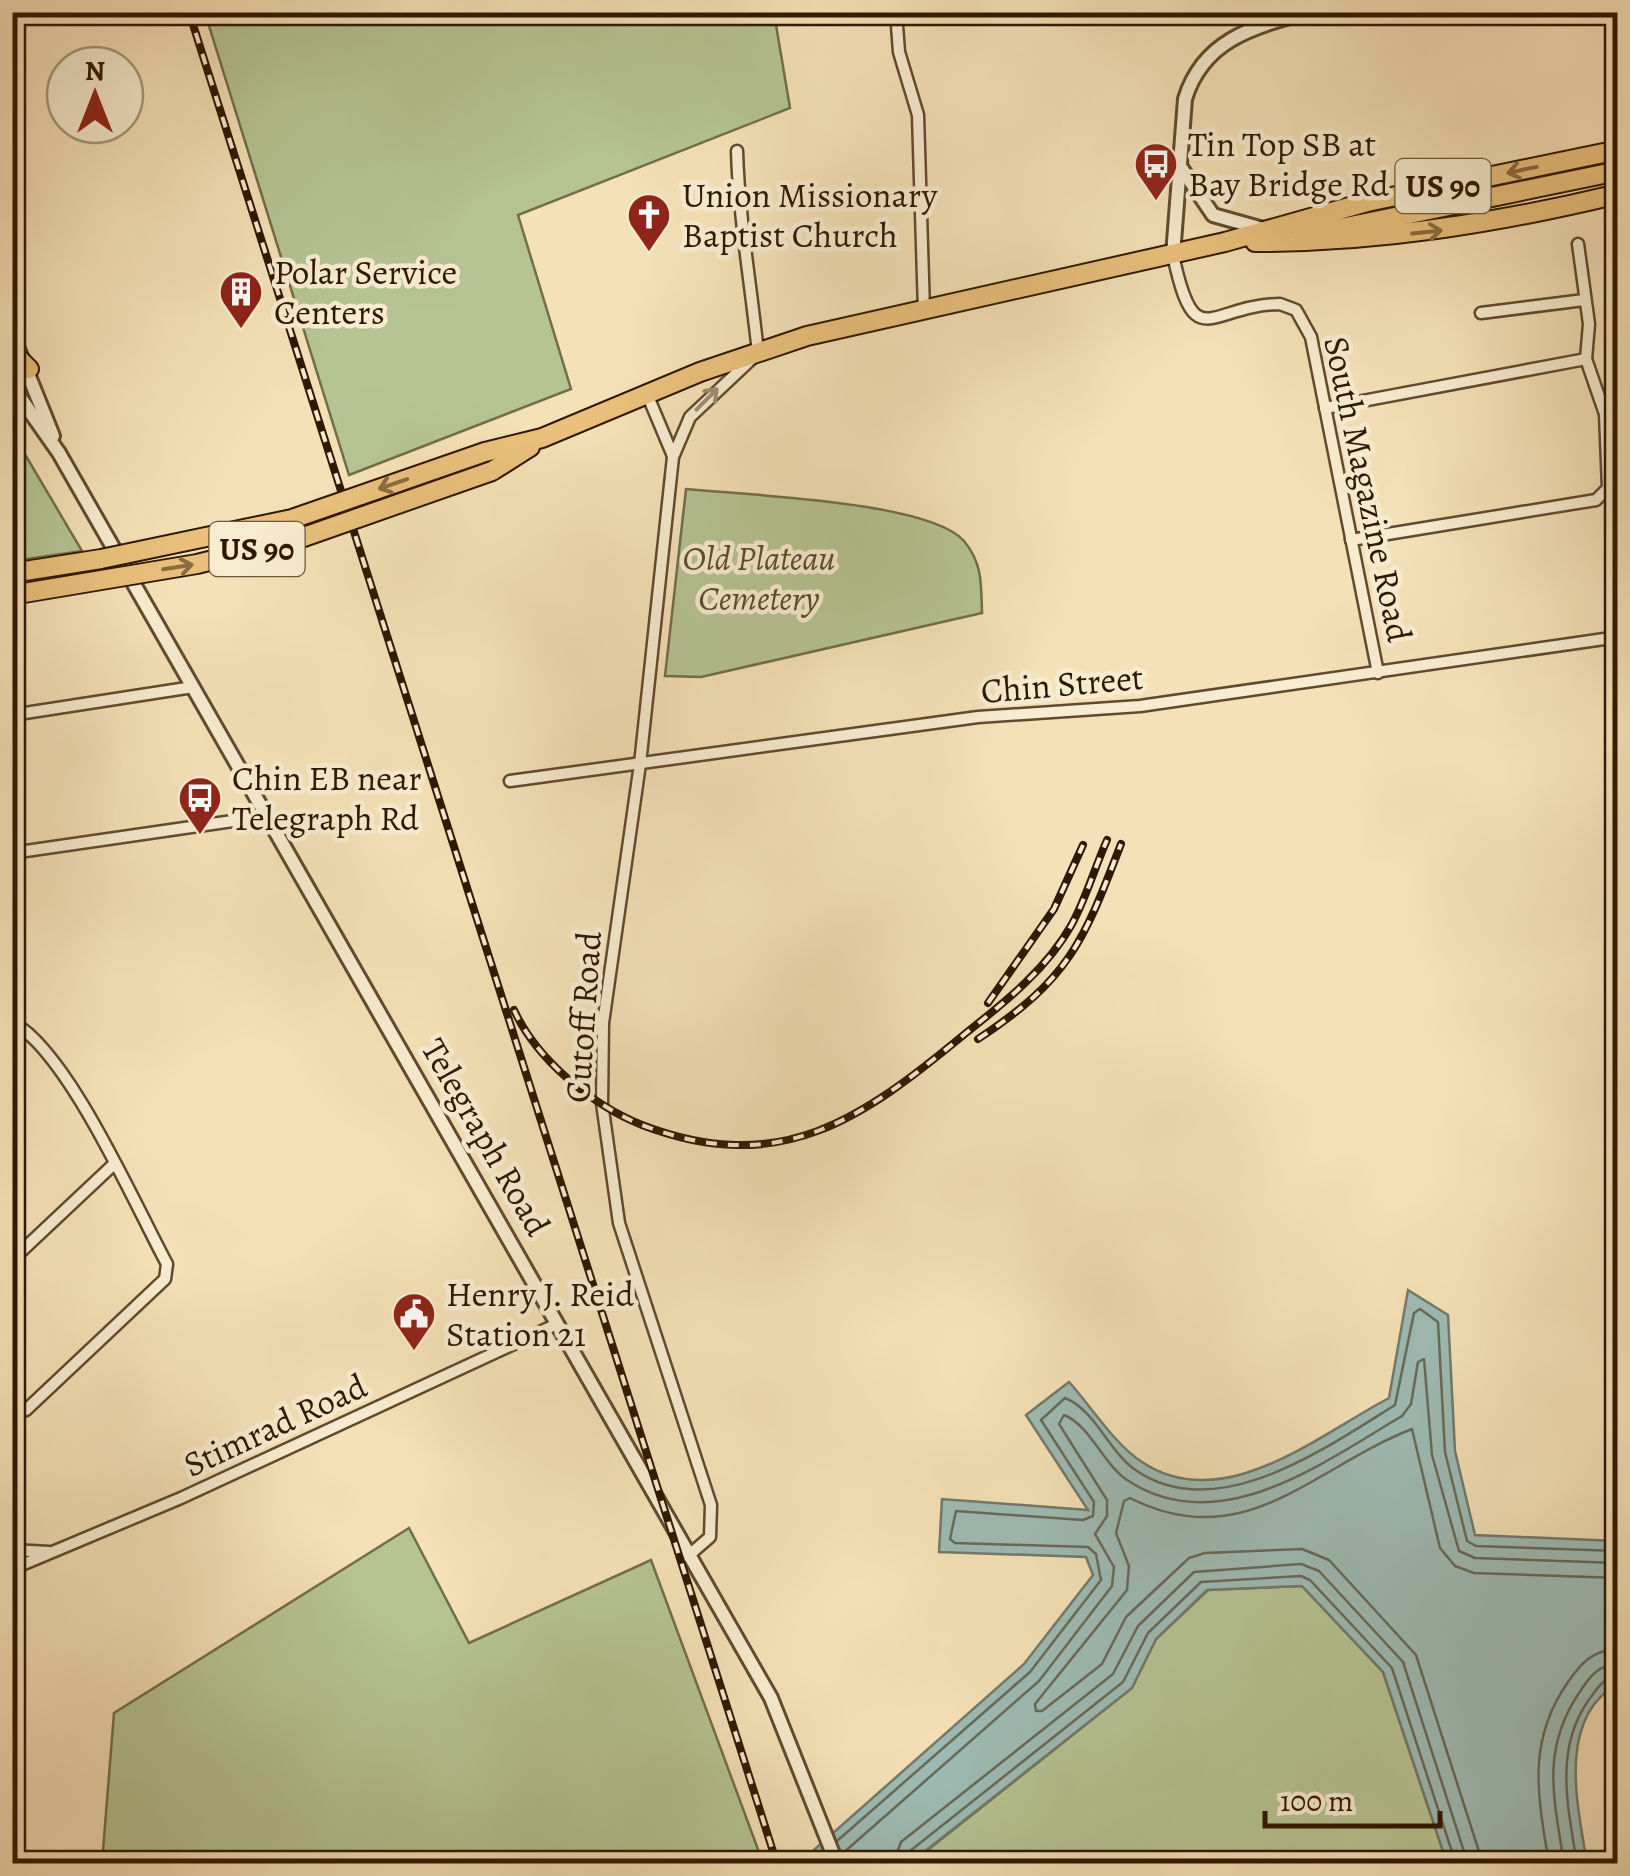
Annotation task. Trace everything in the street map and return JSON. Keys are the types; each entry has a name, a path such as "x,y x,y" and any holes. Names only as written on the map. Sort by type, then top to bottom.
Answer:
{"main road":[{"name":"US 90","path":"12,573 101,560 292,519 485,452 542,438 807,336 1225,242 1367,202 1618,150"},
{"name":"US 90","path":"1270,231 1346,227 1618,171"},
{"path":"1225,242 1329,242 1470,227 1618,194"},
{"path":"12,352 28,369"},
{"name":"US 90","path":"12,595 198,564 298,539 492,471 542,438"}],"street":[{"path":"896,12 899,52 918,114 924,310"},
{"path":"1173,254 1186,99 1202,62 1240,33 1307,12"},
{"path":"737,151 740,220 748,256 758,353"},
{"path":"1182,168 1213,215 1270,231"},
{"path":"1351,540 1596,500 1608,488 1604,414 1586,358 1590,324 1578,244"},
{"name":"South Magazine Road","path":"1173,254 1182,299 1199,316 1218,319 1269,304 1296,310 1311,337 1378,674"},
{"path":"1482,313 1584,300"},
{"name":"Telegraph Road","path":"12,334 59,452"},
{"name":"Cutoff Road","path":"688,1556 710,1538 712,1505 619,1224 602,1103 603,1023 640,764 673,458 690,416 758,353"},
{"path":"1325,408 1586,358"},
{"name":"Telegraph Road","path":"12,386 59,452 771,1698 837,1864"},
{"name":"Cutoff Road","path":"648,394 673,458"},
{"name":"Chin Street","path":"510,781 978,717 1140,706 1618,637"},
{"path":"12,715 193,687"},
{"path":"12,853 267,816"},
{"path":"12,1022 24,1028 58,1064 167,1264 165,1279 26,1410 12,1416"},
{"path":"12,1260 113,1166"},
{"name":"Stimrad Road","path":"12,1570 557,1324"},
{"path":"12,1550 56,1552"}],"green space":[{"path":"205,13 774,13 790,108 518,215 571,389 349,475"},
{"path":"13,434 82,551 13,561"},
{"name":"Old Plateau Cemetery","path":"686,489 833,502 914,517 944,528 964,541 975,558 982,613 701,677 665,676"},
{"path":"409,1528 469,1643 651,1560 763,1863 102,1863 114,1713"},
{"path":"1302,1586 1383,1672 1447,1863 910,1864 1132,1688 1156,1639 1208,1590"}],"water":[{"path":"1408,1290 1448,1315 1455,1451 1475,1535 1617,1541 1617,1684 1598,1700 1585,1719 1578,1742 1576,1791 1587,1863 1447,1863 1383,1672 1302,1586 1207,1590 1156,1639 1132,1688 910,1863 798,1864 1024,1664 1093,1575 1086,1557 939,1552 942,1499 1088,1510 1026,1415 1069,1382 1112,1435 1142,1462 1173,1476 1205,1480 1237,1476 1301,1449 1389,1398"}],"railway":[{"path":"189,12 777,1864"},
{"path":"514,1010 537,1046 568,1079 604,1106 642,1125 692,1140 737,1145 778,1142 817,1131 891,1091 1024,984 1072,924 1107,840"},
{"path":"978,1039 1033,997 1069,956 1095,908 1121,844"},
{"path":"988,1003 1054,909 1083,845"}],"place":[{"name":"Tin Top SB at Bay Bridge Rd","path":"1156,202"},
{"name":"Union Missionary Baptist Church","path":"649,253"},
{"name":"Polar Service Centers","path":"241,330"},
{"name":"Chin EB near Telegraph Rd","path":"200,836"},
{"name":"Henry J. Reid Station 21","path":"414,1352"}]}
